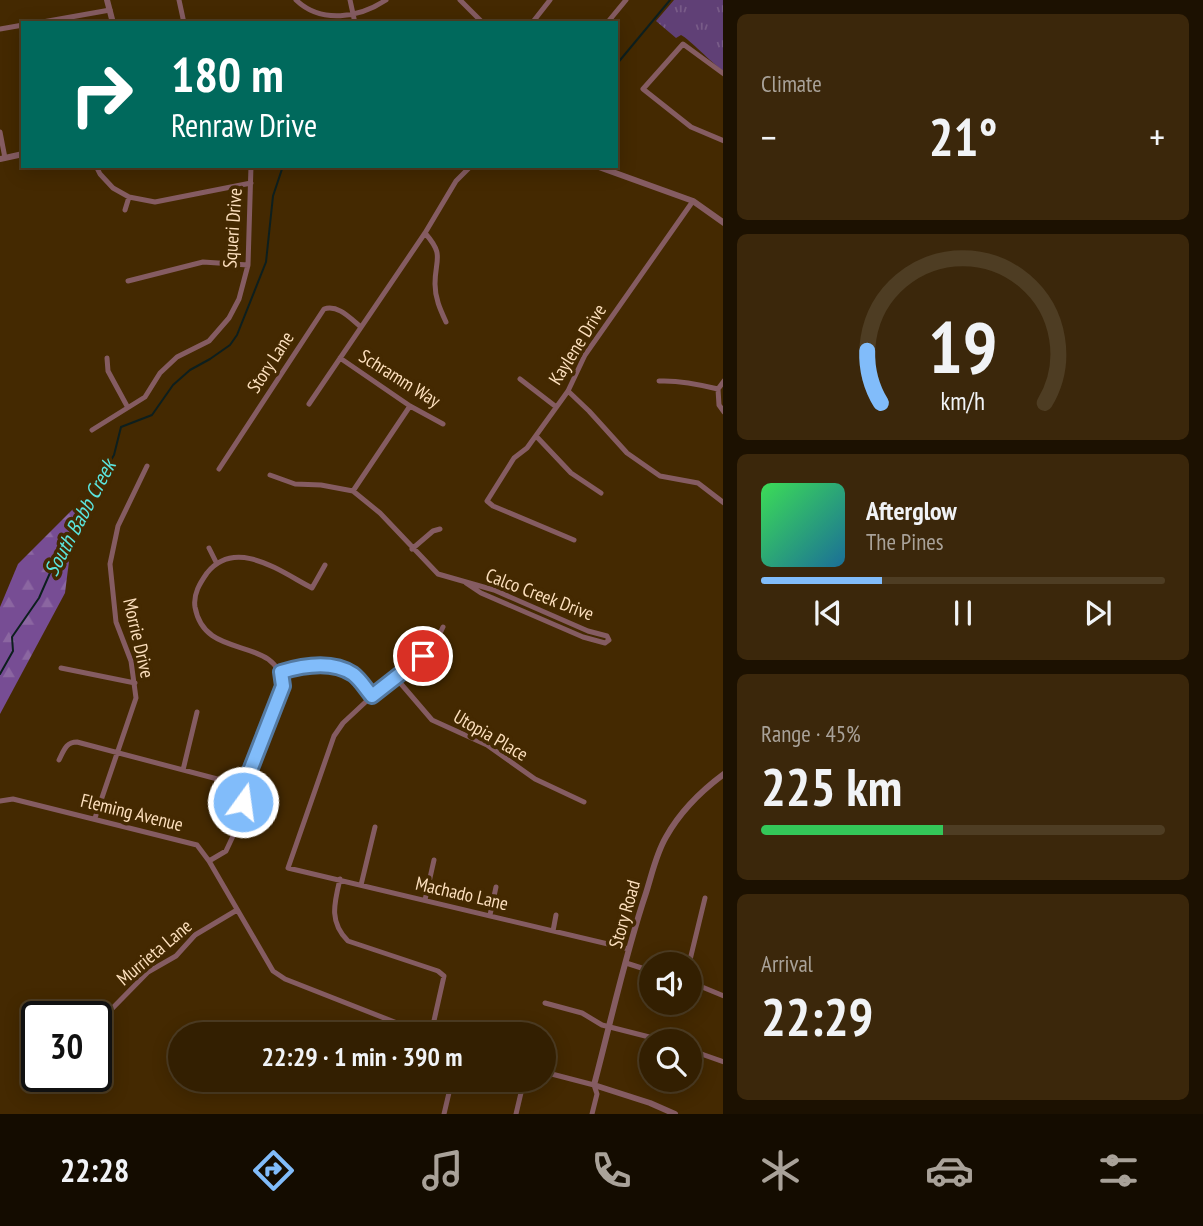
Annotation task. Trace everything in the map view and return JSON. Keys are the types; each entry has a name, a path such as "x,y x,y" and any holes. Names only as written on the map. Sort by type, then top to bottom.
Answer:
{"street":[{"path":"107,0 113,21"},
{"path":"178,0 183,21"},
{"path":"296,0 312,12 333,16 372,8 386,0"},
{"path":"350,0 355,21"},
{"path":"533,21 550,0"},
{"path":"609,21 626,0"},
{"path":"465,2 481,21"},
{"path":"53,21 110,10"},
{"path":"0,29 21,25"},
{"path":"723,74 683,44 643,89 691,127 723,141"},
{"path":"0,132 3,158 21,154"},
{"path":"97,168 113,188 129,197 155,202 251,183"},
{"name":"Squeri Drive","path":"92,430 145,397 160,373 177,357 209,341 229,318 239,299 248,265 251,168"},
{"path":"309,404 425,233 456,181 469,168"},
{"path":"602,168 693,201 723,223"},
{"path":"125,210 129,197"},
{"name":"Kaylene Drive","path":"574,540 493,506 487,501 514,458 527,448 568,391 585,355 693,201"},
{"path":"425,233 435,245 438,256 436,301 446,321"},
{"path":"128,281 203,262 248,265"},
{"name":"Story Lane","path":"219,469 324,309 338,309 361,327"},
{"path":"107,358 108,371 127,407"},
{"name":"Schramm Way","path":"340,359 410,406 443,424"},
{"path":"520,379 555,406"},
{"path":"659,381 674,380 718,389"},
{"path":"723,381 718,389 719,405 723,412"},
{"path":"568,391 628,453 660,476 698,483 723,503"},
{"path":"353,491 410,406"},
{"path":"536,436 571,473 601,493"},
{"name":"Morrie Drive","path":"95,818 136,698 131,661 116,622 110,564 118,526 147,466"},
{"name":"Calco Creek Drive","path":"270,475 295,484 321,485 353,491 380,513 438,574 494,590 588,631 607,636 609,640 606,643 583,637 481,593 466,583"},
{"path":"412,549 440,529"},
{"path":"209,548 216,562"},
{"path":"209,862 226,851 241,819 244,786 283,686 281,672 269,658 210,637 200,624 194,604 198,586 216,562 242,556 257,559 312,588 325,565"},
{"path":"281,672 301,666 327,665 353,674 372,696 434,646 443,627"},
{"path":"61,668 135,683"},
{"name":"Utopia Place","path":"396,678 432,720 487,746 535,779 584,802"},
{"name":"Machado Lane","path":"372,696 343,723 334,736 288,868 629,949"},
{"path":"183,770 197,712"},
{"path":"60,760 65,747 77,741 244,786"},
{"name":"Story Road","path":"594,1085 629,949 663,842 689,806 723,774"},
{"name":"Fleming Avenue","path":"0,801 13,799 197,845 273,971 285,979 394,1022"},
{"path":"361,885 375,827"},
{"path":"425,900 434,860"},
{"path":"340,879 333,912 340,933 348,941 438,971 444,976 434,1022"},
{"path":"490,915 496,887"},
{"path":"692,952 705,898"},
{"name":"Murrieta Lane","path":"112,1009 148,972 176,956 195,935 237,910"},
{"path":"553,930 556,915"},
{"path":"626,963 639,967"},
{"path":"702,987 723,996"},
{"path":"545,1003 639,1034"},
{"path":"702,1054 723,1062"},
{"path":"556,1075 650,1102 675,1114"},
{"path":"592,1114 597,1094 594,1085"},
{"path":"444,1114 449,1092"},
{"path":"516,1114 521,1092"}],"green space":[{"path":"674,0 723,0 723,71 685,37 681,35 676,38 656,21"},
{"path":"76,506 65,593 0,714 0,607 18,564"}],"waterway":[{"name":"South Babb Creek","path":"618,63 670,0"},
{"name":"South Babb Creek","path":"0,674 13,651 12,637 39,598 64,541 79,528 83,507 114,455 121,427 152,415 173,385 190,370 230,345 237,335 266,262 273,196 282,168"}],"route":[{"path":"243,802 244,786 283,686 281,672 301,666 327,665 353,674 372,696 423,656"}]}
